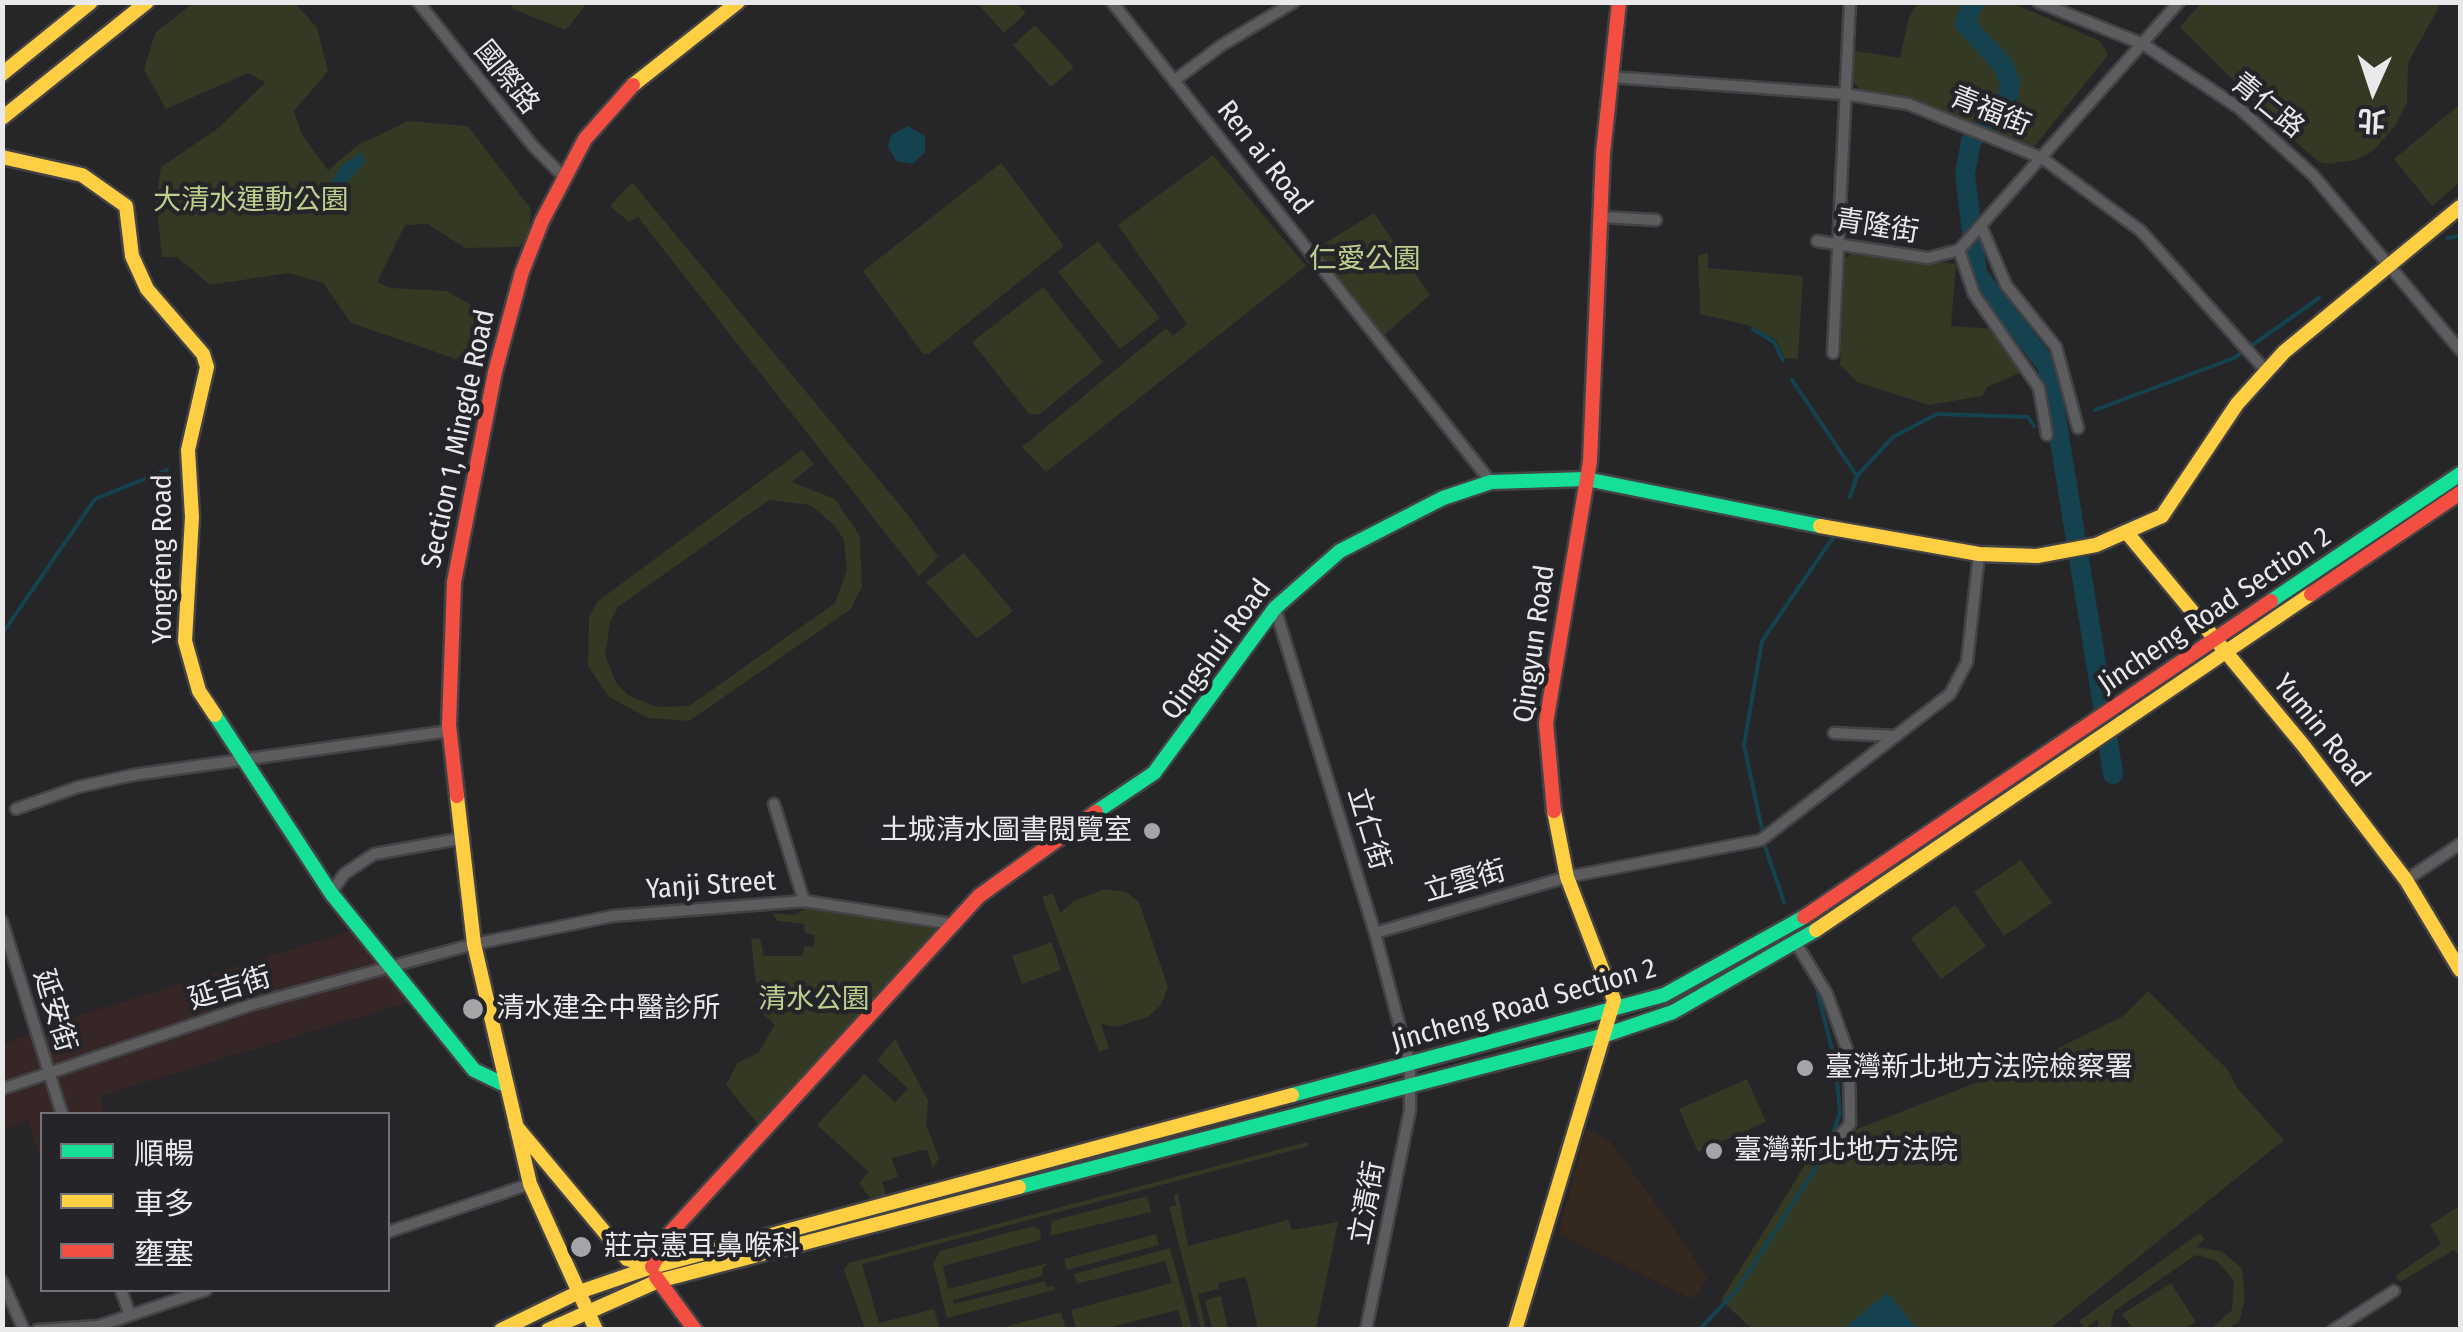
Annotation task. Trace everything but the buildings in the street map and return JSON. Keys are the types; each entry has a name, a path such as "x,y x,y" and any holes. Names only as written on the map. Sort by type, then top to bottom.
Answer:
{"main road":[{"path":"2,74 91,2"},
{"path":"2,118 147,2"},
{"name":"Section 1, Mingde Road","path":"596,1330 530,1184 474,944 449,731 450,622 472,473 522,272 564,177 585,138 634,84 738,2"},
{"name":"Qingyun Road","path":"1612,1011 1614,1000 1567,876 1555,826 1546,723 1586,479 1600,217 1619,2"},
{"name":"Yongfeng Road","path":"2,157 82,175 116,195 126,206 132,256 147,289 203,354 206,382 188,450 192,517 185,641 199,692 331,893 474,1070 504,1084"},
{"path":"2128,534 2162,516 2237,404 2284,352 2460,206"},
{"name":"Jincheng Road Section 2","path":"655,1274 1411,1086 1604,1035 1673,1012 1796,943 2460,474"},
{"name":"Qingshui Road","path":"655,1274 670,1233 952,924 1018,864 1154,773 1275,608 1340,551 1443,498 1491,482 1586,479 1979,554 2037,556 2096,546 2128,534"},
{"name":"Jincheng Road Section 2","path":"655,1274 1664,995 1774,936 2460,493"},
{"name":"Yumin Road","path":"2128,534 2406,880 2460,970"},
{"path":"1515,1330 1612,1011"},
{"path":"513,1122 628,1259 655,1274 696,1330"},
{"path":"501,1330 579,1292 655,1274"},
{"path":"548,1330 655,1274"}],"street":[{"name":"國際路","path":"418,2 532,146 564,177"},
{"name":"Ren ai Road","path":"1112,2 1491,482"},
{"path":"1175,80 1222,45 1294,2"},
{"path":"1833,353 1850,2"},
{"name":"青仁路","path":"2038,2 2143,44 2238,108 2313,174 2460,350"},
{"path":"2047,434 2038,388 1974,294 1959,250 2179,2"},
{"name":"青福街","path":"1611,77 1844,94 1908,104 2042,158 2140,231 2267,372"},
{"path":"1600,217 1656,220"},
{"path":"1981,228 2006,285 2056,347 2078,428"},
{"name":"青隆街","path":"1817,241 1928,258 1959,250"},
{"name":"立雲街","path":"1375,932 1567,876 1762,840 1950,694 1967,662 1979,554"},
{"name":"立仁街","path":"1275,608 1375,932 1410,1065"},
{"path":"16,809 78,787 332,744 449,731"},
{"path":"1834,733 1897,736"},
{"path":"774,804 804,902"},
{"path":"331,893 344,874 374,854 459,838"},
{"path":"2406,880 2460,844"},
{"name":"Yanji Street","path":"474,944 614,916 804,902 952,924"},
{"name":"延安街","path":"2,921 61,1112"},
{"path":"1796,943 1828,994 1850,1056 1850,1124 1838,1138"},
{"name":"延吉街","path":"2,1088 48,1070 474,944"},
{"name":"立清街","path":"1366,1330 1411,1086 1410,1065"},
{"path":"390,1231 530,1184"},
{"path":"2,1280 24,1330"},
{"path":"2333,1330 2394,1290"},
{"path":"122,1292 130,1312"},
{"path":"37,1330 98,1326 130,1312 199,1292"}],"shaded area":[{"path":"357,929 413,1001 100,1096 104,1112 40,1112 40,1159 28,1120 3,1130 3,1044 83,1014"},
{"path":"1586,1129 1610,1141 1685,1244 1707,1279 1693,1299 1559,1234"}],"green space":[{"path":"588,2 566,30 513,9 510,3"},
{"path":"2201,2 2441,3 2408,63 2407,103 2395,126 2373,151 2356,160 2329,164 2319,162 2288,135 2180,27"},
{"name":"大清水運動公園","path":"193,3 295,3 317,28 328,71 294,111 302,135 328,170 358,145 408,121 468,126 531,209 529,235 519,247 465,248 428,224 405,225 377,282 391,288 446,291 487,313 480,342 456,359 351,323 323,283 288,273 210,285 177,257 162,257 156,200 161,167 217,129 265,83 248,73 166,109 144,70 155,33"},
{"path":"977,3 1017,3 1026,13 1004,33"},
{"path":"1918,3 2012,3 2100,41 2108,55 2034,147 2027,146 1916,101 1863,93 1852,80 1855,51 1900,58 1909,17"},
{"path":"1035,25 1074,67 1051,87 1013,45"},
{"path":"2460,104 2460,182 2432,206 2394,159"},
{"path":"1213,155 1306,266 1046,472 1022,447 1166,328 1173,336 1187,324 1118,225"},
{"path":"1001,163 1064,246 929,354 923,354 863,271"},
{"path":"632,182 909,516 938,557 919,576 638,217 629,222 610,206"},
{"name":"仁愛公園","path":"1374,213 1430,295 1383,336 1314,250"},
{"path":"1098,241 1160,318 1120,349 1058,272"},
{"path":"1708,252 1708,268 1803,276 1798,359 1785,358 1776,340 1751,326 1700,314 1698,256"},
{"path":"1853,253 1956,264 1951,326 1993,329 2022,372 1987,387 1982,396 1929,405 1857,382 1840,365 1845,258"},
{"path":"1043,287 1103,362 1040,414 1029,414 972,342"},
{"path":"802,450 814,464 792,482 835,499 860,536 862,587 851,609 689,721 648,718 609,697 588,666 589,617 598,601","holes":["769,500 810,505 834,525 844,540 847,570 835,603 689,706 656,707 628,695 617,684 605,656 610,622 618,607"]},
{"path":"964,553 1013,611 977,639 926,582"},
{"path":"2021,860 2052,903 2004,936 1974,892"},
{"path":"1105,889 1126,892 1139,902 1168,987 1161,1005 1148,1017 1115,1027 1101,1024 1109,1048 1099,1052 1042,897 1053,893 1060,913 1074,901"},
{"path":"1955,905 1986,946 1941,979 1911,938"},
{"name":"清水公園","path":"806,908 937,929 759,1126 726,1085 737,1063 758,1053 775,1025 759,1010 751,939 760,938 764,956 802,956 804,947 814,946 815,935 805,933 804,924 777,921 773,913 794,915"},
{"path":"1052,942 1061,970 1022,984 1012,956"},
{"path":"2148,991 2228,1070 2238,1089 2284,1140 2049,1329 1752,1329 1721,1300 1818,1144 2032,1061 2123,1016"},
{"path":"895,1039 928,1100 926,1125 939,1158 933,1168 927,1149 892,1158 898,1177 882,1182 886,1195 870,1198 859,1183 869,1172 817,1125 864,1074 895,1102 908,1089 877,1060"},
{"path":"1747,1079 1766,1122 1698,1152 1679,1109"},
{"path":"1307,1142 1309,1146 862,1264 879,1323 934,1309 940,1329 865,1329 844,1270 849,1263"},
{"path":"1178,1194 1188,1246 1288,1220 1292,1230 1338,1222 1316,1329 1258,1329 1246,1277 1218,1283 1219,1289 1198,1294 1206,1329 1201,1329 1169,1207 1176,1205 1174,1195"},
{"path":"1147,1196 1151,1212 1050,1236 1052,1221"},
{"path":"2460,1205 2460,1258 2454,1250 2400,1282 2395,1276 2441,1244 2430,1225"},
{"path":"1034,1226 1040,1230 1041,1240 943,1266 948,1289 1048,1263 1042,1269 1043,1276 953,1300 954,1304 1045,1281 1046,1287 1054,1286 1055,1290 947,1318 933,1263 940,1251"},
{"path":"2199,1233 2205,1239 2196,1247 2221,1251 2242,1268 2245,1299 2239,1322 2227,1329 2211,1329 2232,1310 2234,1281 2217,1261 2196,1255 2114,1311 2110,1329 2098,1329 2098,1319 2085,1329 2079,1321"},
{"path":"1156,1234 1159,1245 1067,1270 1064,1259"},
{"path":"1170,1248 1192,1329 1184,1329 1178,1310 1104,1329 1076,1329 1071,1310 1172,1283 1165,1261 1077,1284 1074,1274"},
{"path":"2171,1283 2196,1322 2184,1329 2133,1329 2122,1314"},
{"path":"1221,1296 1228,1329 1212,1329 1205,1300"},
{"path":"1061,1312 1066,1329 995,1329 1012,1325"}],"water":[{"path":"908,126 925,136 925,152 913,164 896,161 888,146 891,135"},
{"path":"362,152 365,162 347,183 336,190 327,188 342,165"},
{"path":"1887,1293 1916,1327 1843,1329"}],"waterway":[{"path":"1974,2 1965,24 2004,66 2010,84 2008,98 1971,141 1965,174 1977,274 2048,367 2103,707"},
{"path":"2447,238 2460,236"},
{"path":"2095,410 2234,358 2319,298"},
{"path":"1753,329 1774,342 1783,360"},
{"path":"1792,380 1857,476"},
{"path":"1850,497 1857,476 1893,437 1937,414 2028,417 2034,426"},
{"path":"2,634 95,499 167,470"},
{"path":"1763,834 1744,745 1762,641 1832,539"},
{"path":"2105,722 2113,774"},
{"path":"1764,843 1784,902"},
{"path":"1699,1330 1737,1290 1826,1152 1840,1113 1835,1061 1815,982"}],"traffic: fast":[{"path":"2271,601 2460,474"},
{"path":"1096,812 1154,773 1275,608 1340,551 1443,498 1491,482 1586,479 1820,526"},
{"path":"215,715 331,893 474,1070 503,1084"},
{"path":"1292,1095 1664,995 1804,917"},
{"path":"1019,1187 1605,1035 1673,1012 1816,930"}],"traffic: slow":[{"path":"2,74 91,2"},
{"path":"2,118 147,2"},
{"path":"633,85 738,2"},
{"path":"2,157 82,175 126,206 132,256 147,289 203,354 207,367 188,450 192,517 185,641 199,691 215,715"},
{"path":"1820,526 1979,554 2037,556 2096,545 2162,516 2237,404 2284,352 2460,207"},
{"path":"2128,534 2303,745 2406,880 2460,970"},
{"path":"1816,930 2311,594"},
{"path":"457,796 474,944 530,1184 596,1330"},
{"path":"1515,1330 1614,1000 1567,877 1554,811"},
{"path":"501,1330 579,1292 652,1267 1292,1095"},
{"path":"516,1126 627,1259 652,1266"},
{"path":"548,1330 658,1281 1019,1187"}],"traffic: jam":[{"path":"1554,811 1546,723 1590,461 1603,153 1619,2"},
{"path":"457,796 449,725 454,582 495,372 522,272 542,221 585,139 633,85"},
{"path":"2311,594 2460,493"},
{"path":"1804,917 2271,601"},
{"path":"652,1267 670,1233 979,896 1096,812"},
{"path":"656,1277 695,1330"}],"place":[{"name":"土城清水圖書閱覽室","path":"1152,831"},
{"name":"清水建全中醫診所","path":"473,1009"},
{"name":"臺灣新北地方法院檢察署","path":"1805,1068"},
{"name":"臺灣新北地方法院","path":"1714,1151"},
{"name":"莊京憲耳鼻喉科","path":"581,1247"}]}
